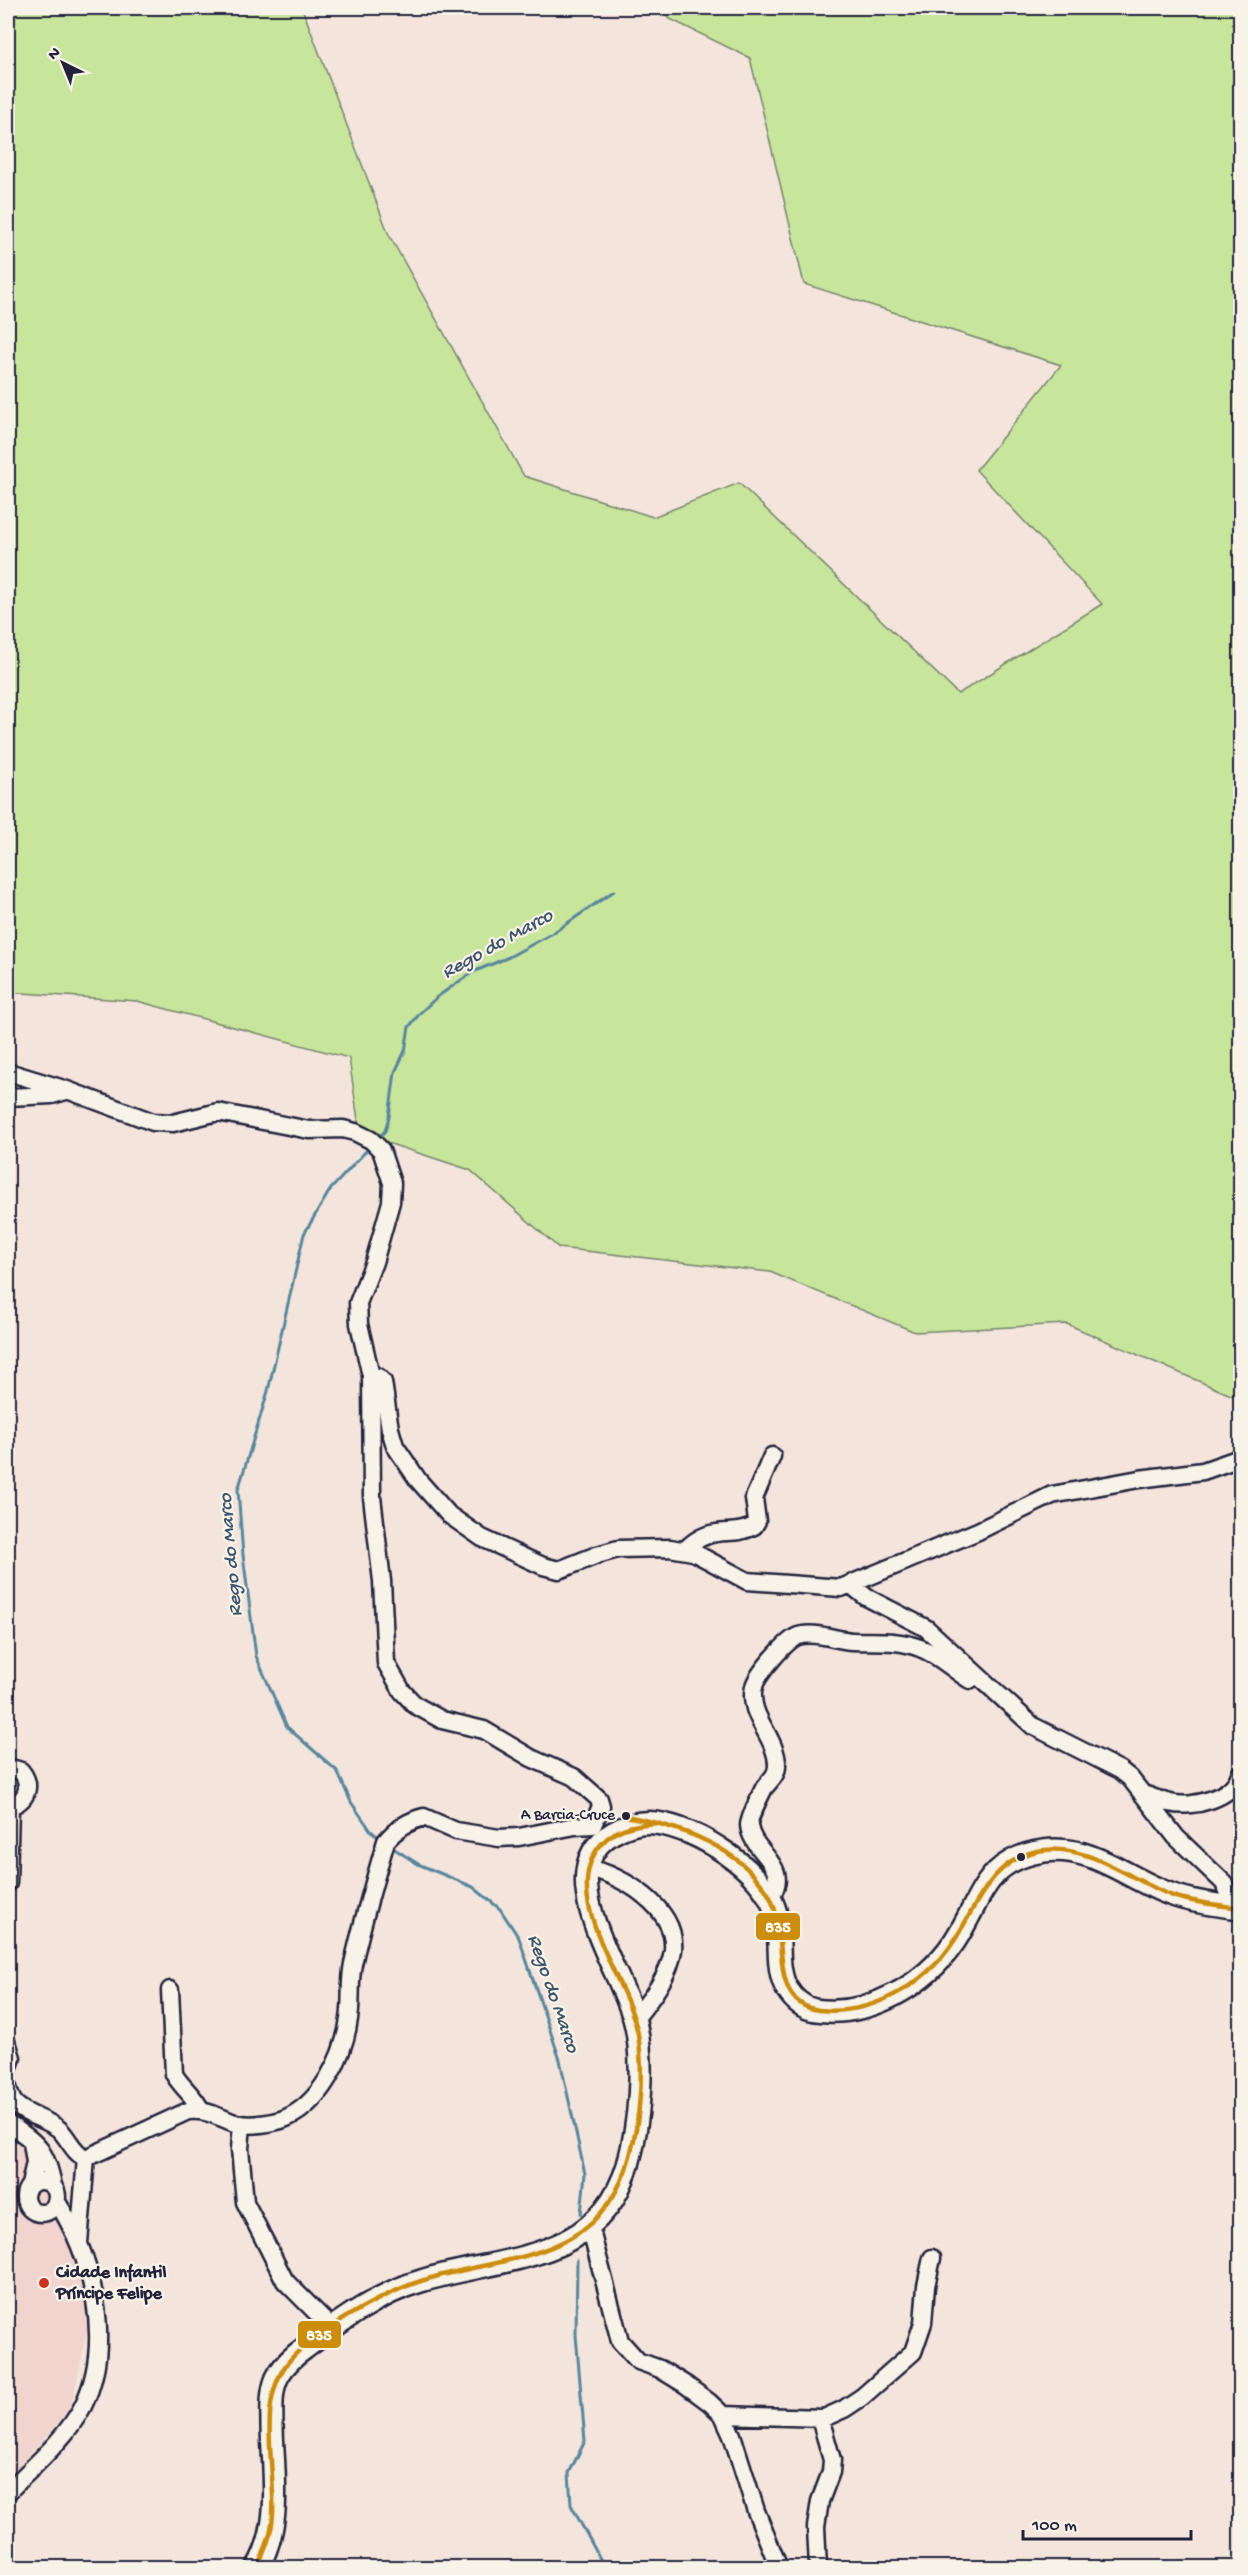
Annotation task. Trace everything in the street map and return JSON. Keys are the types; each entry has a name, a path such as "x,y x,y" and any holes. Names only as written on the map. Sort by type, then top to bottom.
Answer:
{"main road":[{"path":"257,2568 269,2546 273,2524 272,2410 274,2385 289,2361 333,2328 397,2289 421,2280 547,2250 566,2243 590,2227 610,2205 618,2190 630,2158 638,2097 639,2057 635,2019 594,1922 587,1900 586,1882 588,1868 597,1847 616,1831 645,1823 658,1823 693,1835 734,1858 761,1882 770,1898 779,1927 784,1981 788,1991 800,2004 819,2010 864,2006 883,2000 911,1984 942,1959 953,1944 984,1886 994,1874 1009,1863 1038,1851 1072,1850 1088,1855 1174,1896 1237,1907"}],"street":[{"path":"8,1072 67,1090 153,1122 173,1123 218,1112 309,1130 343,1129 371,1140 381,1150 392,1183 391,1202 374,1262 358,1303 359,1324 371,1376 372,1497 382,1581 386,1663 393,1677 415,1704 429,1714 442,1720 484,1730 531,1758 574,1776 599,1799 601,1806 593,1825 575,1826 519,1837 499,1838 465,1833 424,1817 411,1820 392,1834 386,1841 352,1967 350,2016 340,2059 317,2093 298,2110 283,2119 263,2124 242,2124 201,2110 178,2115 86,2158 80,2156 60,2130 50,2122 24,2112 12,2102 8,2088"},
{"path":"8,1097 52,1095 67,1090"},
{"path":"371,1376 378,1377 383,1382 395,1446 404,1461 449,1515 467,1530 543,1566 559,1570 618,1549 670,1548 693,1552 747,1581 841,1588 978,1531 1052,1495 1139,1479 1203,1471 1240,1458"},
{"path":"685,1550 694,1541 704,1536 754,1526 756,1521 754,1498 772,1456"},
{"path":"850,1584 866,1597 926,1628 1033,1726 1120,1770 1176,1837 1224,1883 1237,1907"},
{"path":"770,1898 776,1889 777,1876 772,1864 751,1834 749,1825 750,1814 759,1804 765,1787 774,1778 777,1765 773,1747 756,1712 754,1687 758,1677 786,1644 799,1636 811,1635 852,1641 905,1643 937,1656 976,1684 987,1686"},
{"path":"8,1767 21,1771 27,1783 26,1795 9,1806 8,1883"},
{"path":"1142,1794 1168,1803 1193,1804 1233,1787 1240,1774"},
{"path":"588,1868 619,1878 650,1901 663,1917 670,1932 673,1947 668,1965 649,2001 635,2019"},
{"path":"170,1990 174,2074 178,2082 189,2090 201,2110"},
{"path":"8,2045 12,2058 8,2070"},
{"path":"8,2088 9,2105 35,2162 30,2185 25,2192 25,2203 32,2211 41,2214 77,2238"},
{"path":"20,2133 26,2124 39,2118"},
{"path":"242,2124 240,2149 245,2202 285,2281 333,2328"},
{"path":"20,2133 42,2150 49,2163 55,2194 51,2210 41,2214"},
{"path":"77,2238 86,2158"},
{"path":"8,2492 65,2433 82,2406 99,2348 96,2308 77,2238 55,2194 43,2181 30,2185"},
{"path":"590,2227 608,2288 615,2330 625,2349 638,2361 660,2369 686,2385 723,2415 779,2568"},
{"path":"723,2415 820,2418 853,2403 913,2352 924,2323 926,2286 932,2258"},
{"path":"818,2568 816,2527 820,2501 831,2472 832,2460 820,2418"}],"shaded area":[{"name":"Cidade Infantil Príncipe Felipe","path":"8,2137 41,2158 43,2181 72,2246 89,2320 71,2409 8,2477"}],"green space":[{"path":"9,8 302,8 389,235 524,476 653,517 739,483 958,694 1102,604 976,470 1061,365 804,284 750,58 668,18 664,8 1240,8 1240,1399 1067,1324 915,1332 770,1272 559,1248 470,1170 360,1134 349,1058 137,1001 8,992"}],"waterway":[{"name":"Rego do Marco","path":"379,1137 385,1131 389,1117 395,1072 405,1051 409,1027 420,1013 437,997 473,972 509,957 553,933 614,891"},
{"name":"Rego do Marco","path":"366,1151 330,1190 304,1234 268,1391 238,1490 243,1555 256,1656 287,1727 337,1771 351,1802 371,1831 378,1837"},
{"name":"Rego do Marco","path":"393,1848 418,1864 473,1887 500,1909 519,1938 560,2060 585,2174 581,2214"},
{"name":"Rego do Marco","path":"577,2260 576,2335 585,2441 569,2473 571,2505 605,2568"}],"transit line":[{"name":"835","path":"626,1816 663,1825 700,1838 733,1857 748,1869 765,1888 774,1908 782,1965 789,1989 795,1999 805,2006 819,2010 839,2011 859,2008 896,1994 913,1983 942,1957 978,1899 996,1875 1008,1864 1037,1851 1055,1849 1073,1852 1107,1864 1173,1896 1240,1908"},
{"name":"835","path":"257,2568 268,2542 272,2521 270,2414 273,2394 279,2376 290,2360 333,2325 388,2294 421,2281 547,2249 574,2236 597,2217 616,2191 630,2156 636,2127 641,2080 640,2049 632,2013 592,1918 587,1894 588,1872 596,1851 608,1837 631,1826 658,1823"}],"place":[{"name":"A Barcia-Cruce","path":"626,1816"},
{"name":"Cidade Infantil Príncipe Felipe","path":"44,2283"}]}
